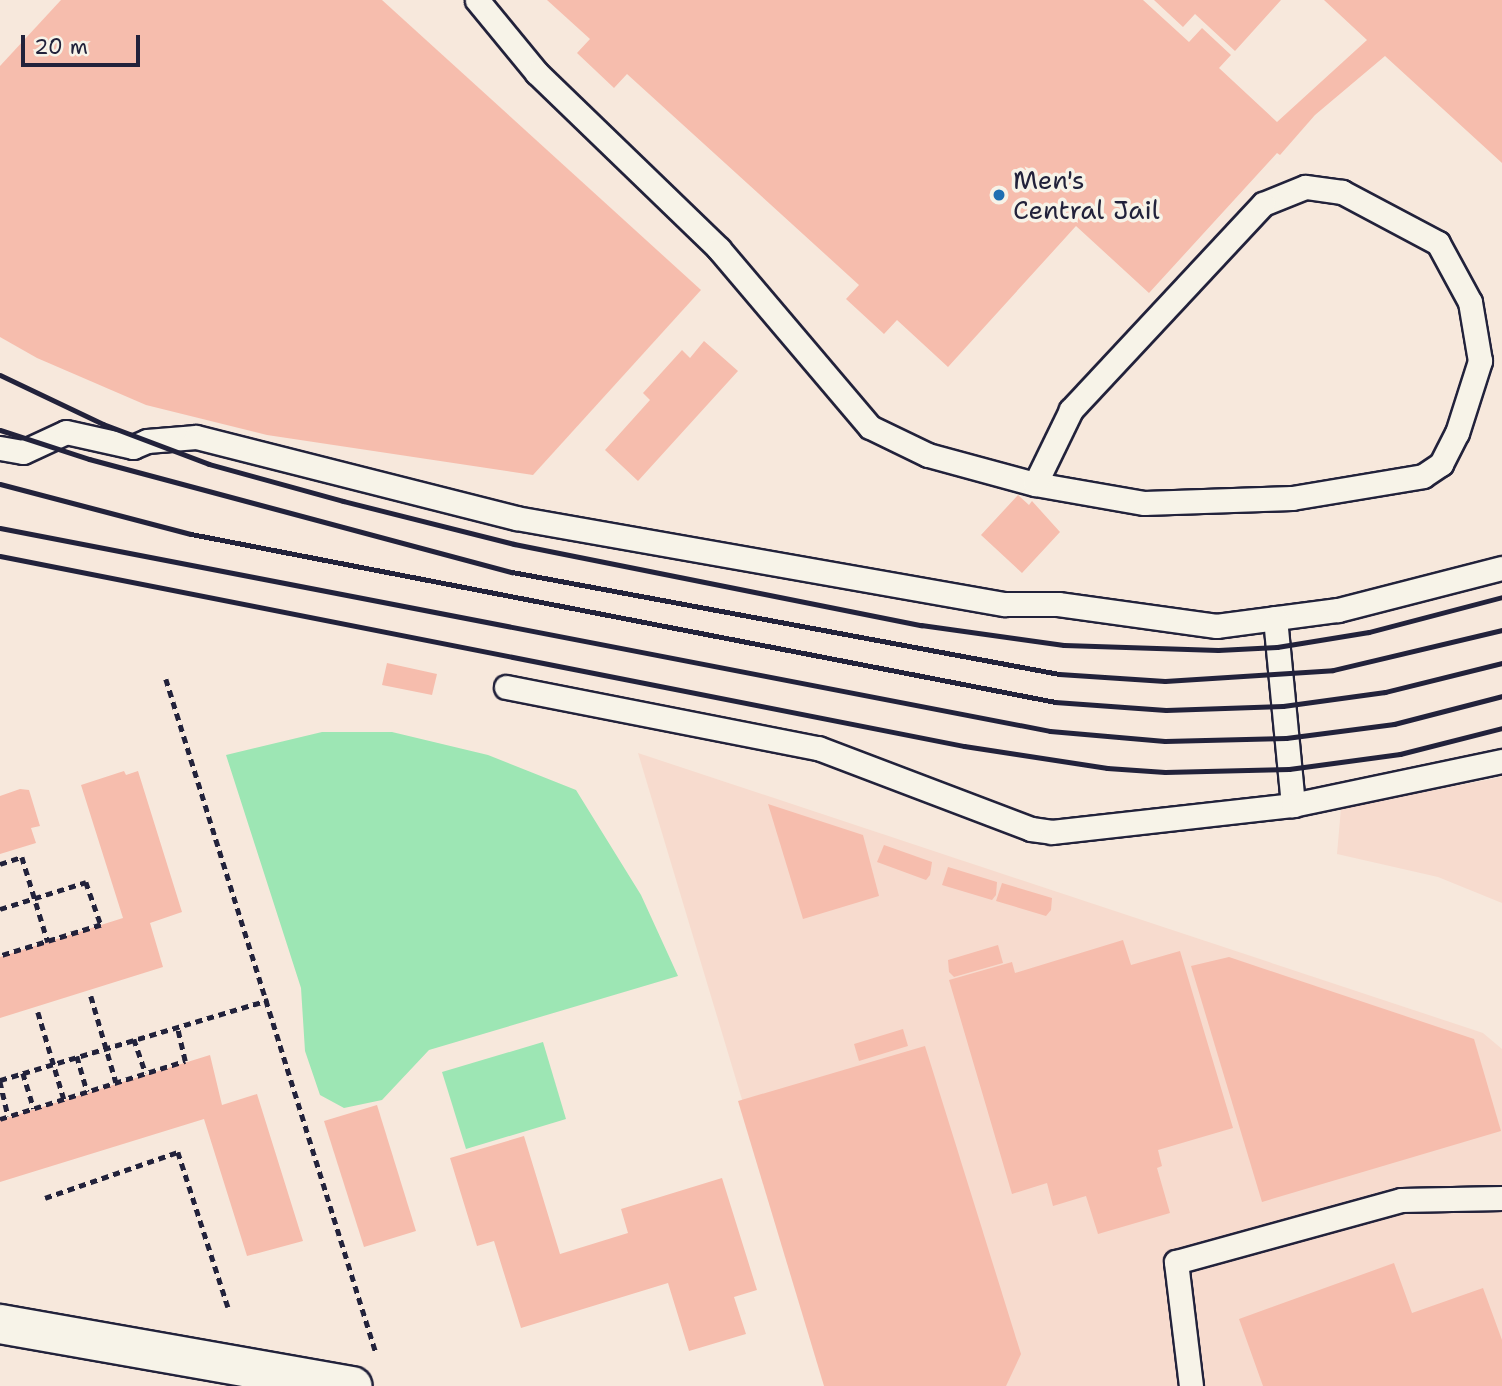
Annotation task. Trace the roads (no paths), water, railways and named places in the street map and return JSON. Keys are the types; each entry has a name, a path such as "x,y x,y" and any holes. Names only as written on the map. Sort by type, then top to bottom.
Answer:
{"street":[{"path":"0,1325 367,1376"}],"lane":[{"path":"477,0 537,73 719,249 870,427 928,455 1035,484 1144,503 1292,498 1423,476 1441,464 1457,433 1480,360 1470,302 1438,243 1342,191 1305,187 1263,204 1071,410 1035,484"},
{"path":"0,448 23,452 57,432 133,447 147,441 195,437 504,516 1005,604 1058,604 1216,626 1404,596 1502,568"},
{"path":"1275,618 1293,805"},
{"path":"506,687 818,748 1031,829 1052,832 1293,805 1502,761"},
{"path":"1191,1386 1176,1262 1401,1200 1502,1198"}],"railway":[{"path":"0,375 103,424 209,464 343,501 514,544 921,625 1064,645 1218,650 1277,647 1369,632 1502,597"},
{"path":"0,430 89,459 512,572 1059,674 1165,681 1333,670 1502,630"},
{"path":"0,484 191,534 1055,702 1166,710 1283,706 1385,692 1502,663"},
{"path":"0,528 1050,731 1165,741 1286,738 1394,724 1502,696"},
{"path":"0,556 964,746 1107,768 1165,772 1289,769 1400,754 1502,728"}],"place":[{"name":"Men's Central Jail","path":"999,195"}]}
